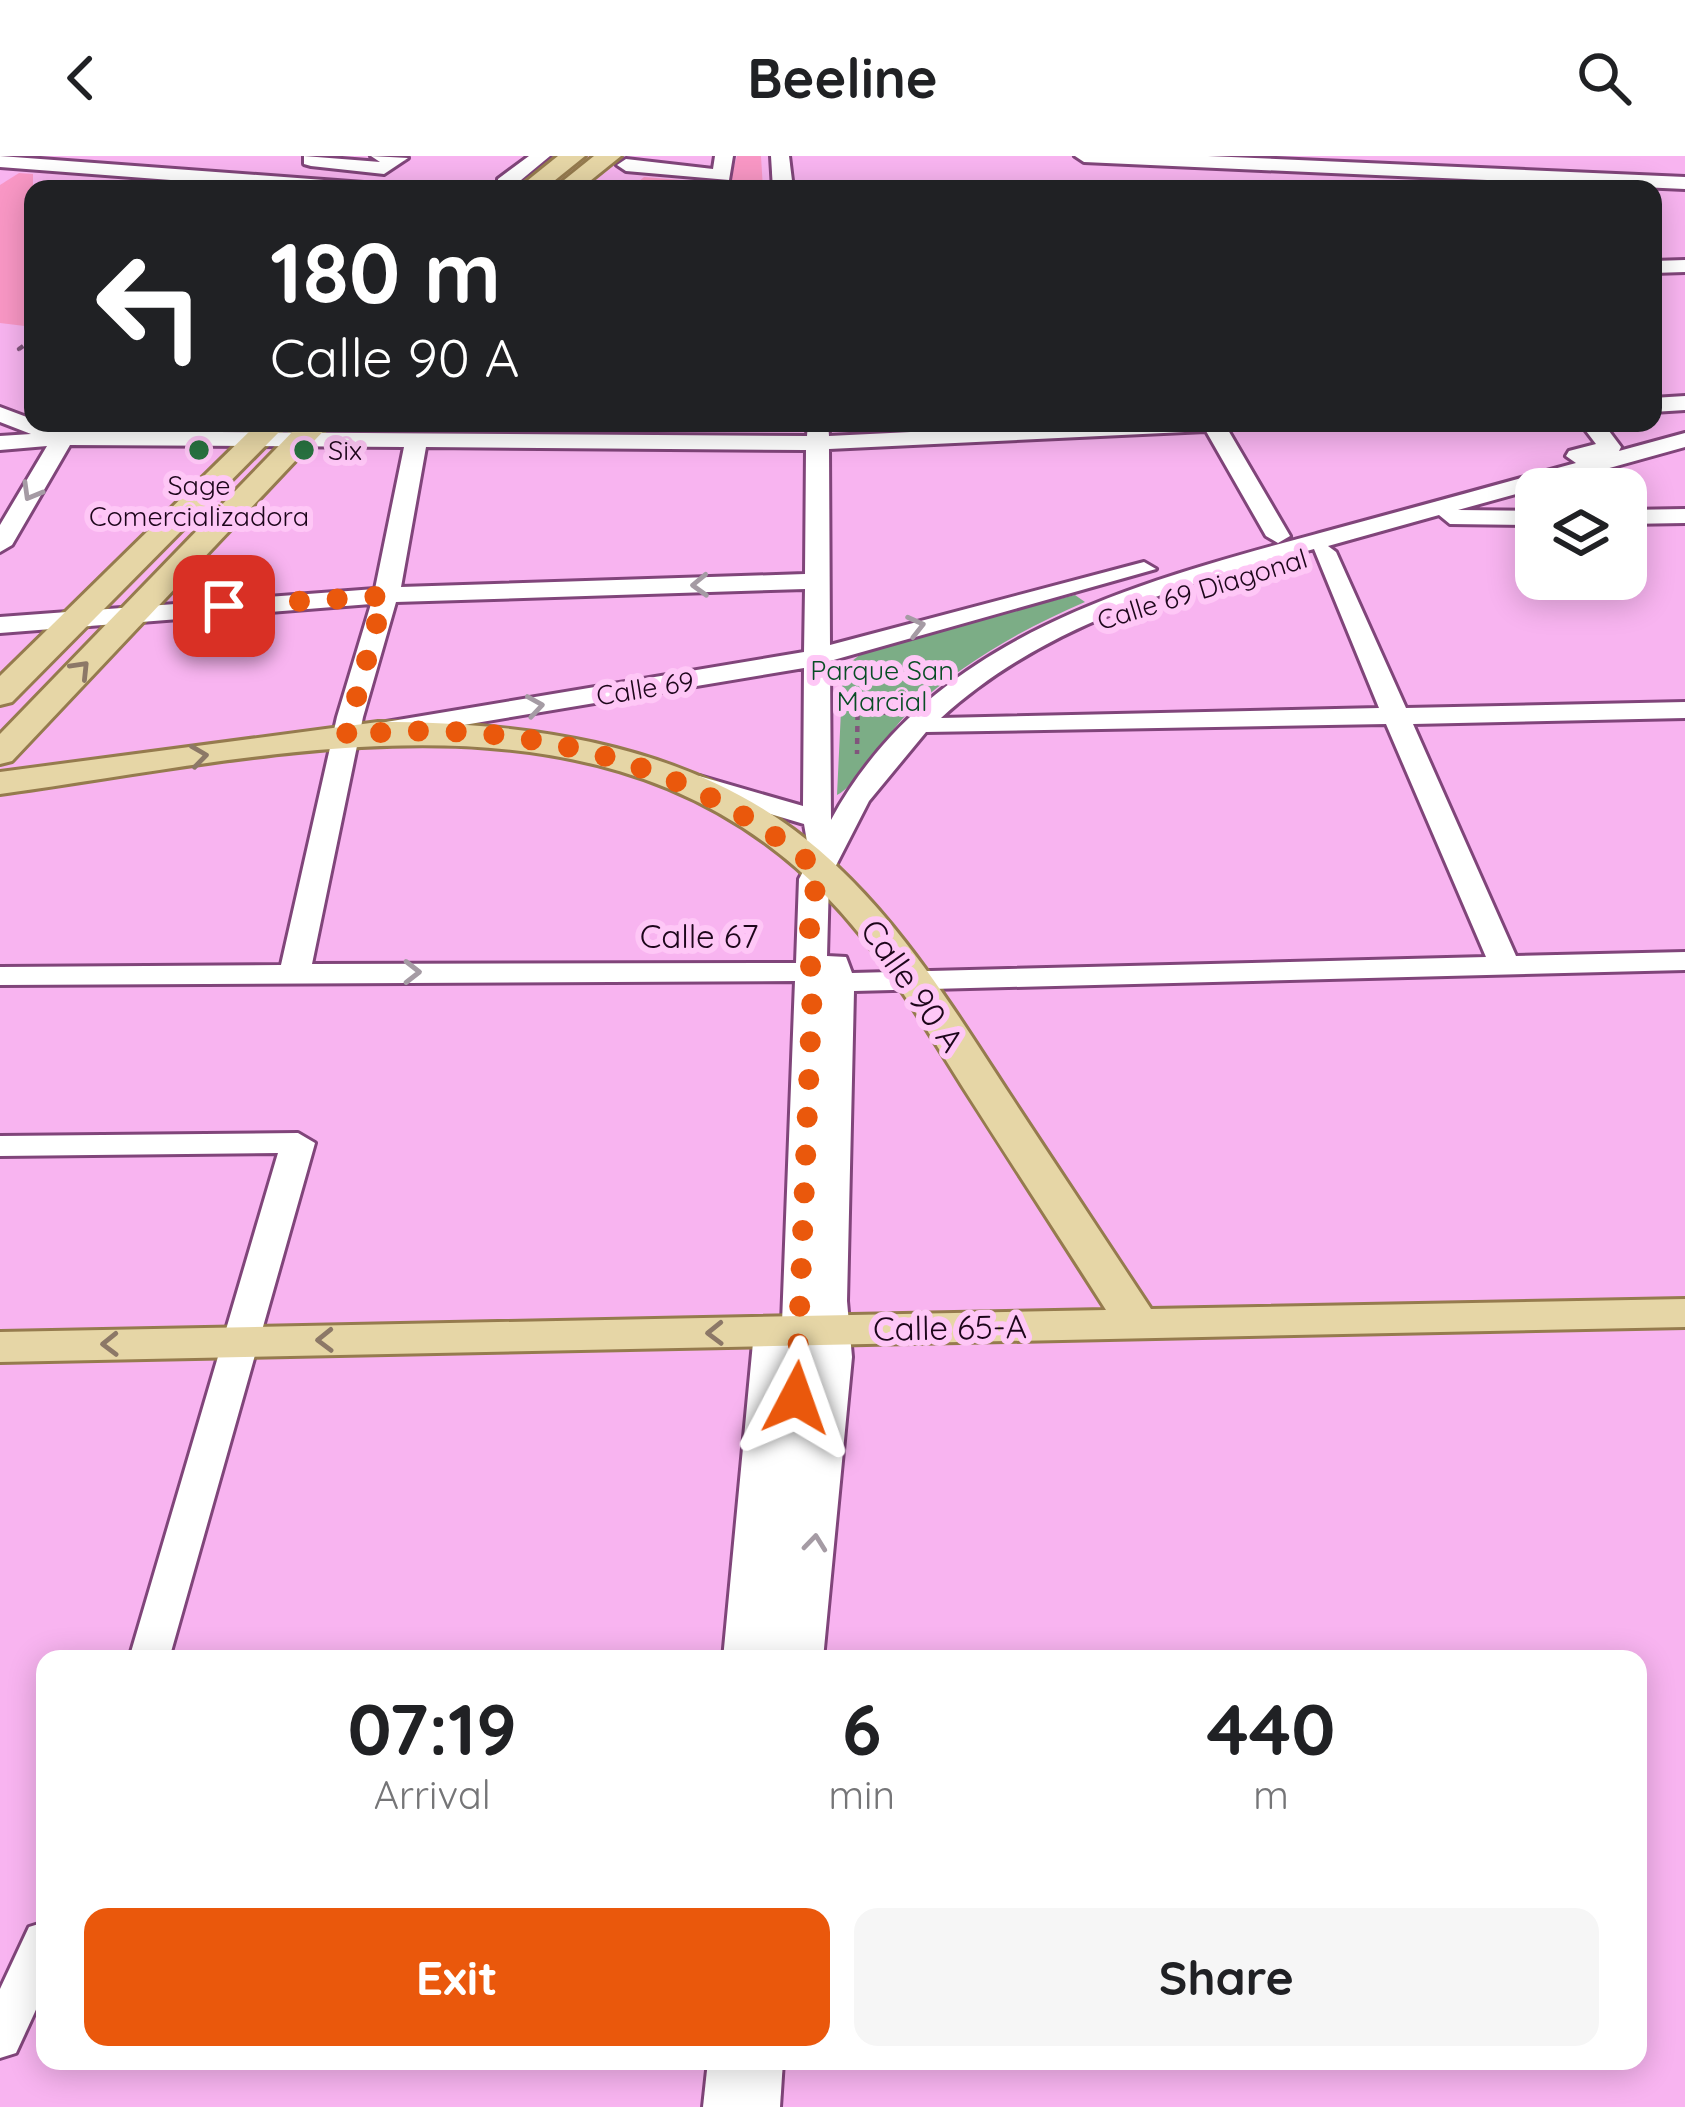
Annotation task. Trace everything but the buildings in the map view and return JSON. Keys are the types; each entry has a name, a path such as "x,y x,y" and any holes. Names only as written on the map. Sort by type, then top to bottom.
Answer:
{"main road":[{"path":"541,180 573,156"},
{"path":"581,180 618,160"},
{"path":"0,754 136,612 287,432"},
{"path":"0,695 77,618 287,432"},
{"name":"Calle 90 A","path":"362,734 518,738 622,762 760,824 823,868 895,948 1138,1324"},
{"name":"Calle 69","path":"0,783 362,734"},
{"name":"Calle 65-A","path":"0,1347 1685,1313"}],"street":[{"path":"214,156 198,166 270,172 282,164"},
{"path":"509,180 542,156"},
{"path":"618,160 673,163 722,176 724,156"},
{"path":"317,158 315,175 361,179"},
{"path":"2,163 43,159 239,180"},
{"path":"1085,163 1395,164 1627,180"},
{"path":"182,180 195,175"},
{"path":"47,432 63,438"},
{"path":"0,443 287,432 416,442 862,432"},
{"path":"1217,432 1278,536"},
{"name":"Calle 69","path":"362,734 777,667 1610,447 1598,432"},
{"path":"818,433 817,819 823,868"},
{"path":"0,545 63,438"},
{"path":"768,1650 835,983 810,918 823,868 850,811 910,732 992,662 1072,616 1180,578 1685,440"},
{"path":"295,972 362,734 416,442"},
{"path":"1636,468 1685,455"},
{"name":"Calle 69 Diagonal","path":"823,868 934,726 1026,657 1096,620 1158,597 1515,500"},
{"path":"1647,517 1685,516"},
{"path":"1450,517 1515,518"},
{"path":"1324,552 1505,965"},
{"path":"0,625 384,596 818,581"},
{"path":"934,726 1685,710"},
{"path":"622,762 817,819"},
{"name":"Calle 67","path":"0,976 785,970 835,983 1685,961"},
{"path":"0,1146 298,1143 152,1650"},
{"path":"745,1650 801,1331"},
{"path":"801,1331 835,1357 804,1650"},
{"path":"0,2039 36,1960"},
{"path":"727,2107 730,2070"},
{"path":"756,2107 759,2070"}],"path":[{"path":"858,679 856,754 865,754"},
{"path":"857,705 897,716 886,729"}],"green space":[{"name":"Parque San Marcial","path":"1075,595 1085,602 993,649 930,694 901,720 837,795 843,668 870,647"}],"place":[{"name":"Sage Comercializadora","path":"199,450"},
{"name":"Six","path":"304,450"}],"route":[{"path":"224,606 384,596 346,736 454,732 585,751 692,789 736,811 780,837 818,870 809,932 812,998 796,1398"}]}
